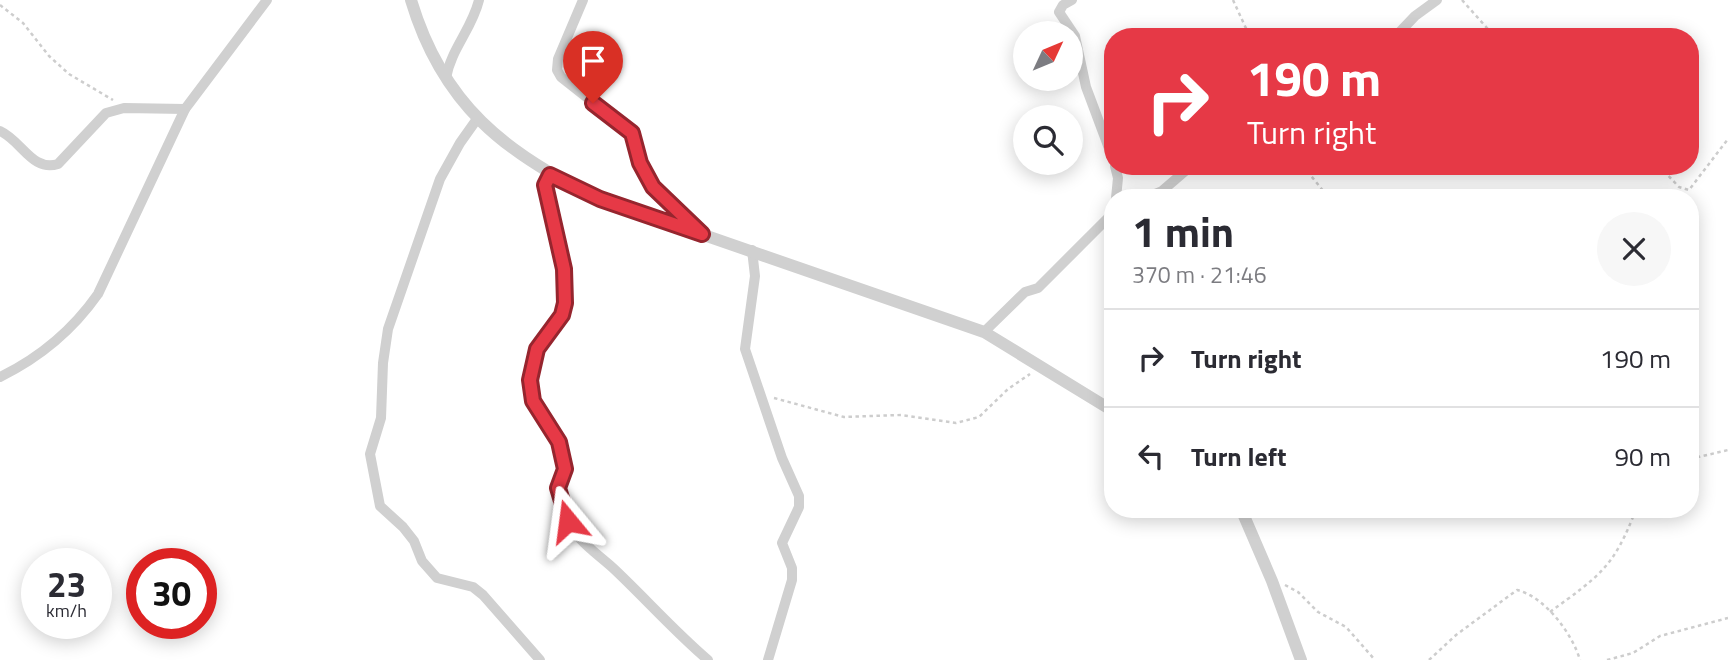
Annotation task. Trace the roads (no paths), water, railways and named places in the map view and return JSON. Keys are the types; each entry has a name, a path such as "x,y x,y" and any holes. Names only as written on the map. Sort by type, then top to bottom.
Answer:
{"street":[{"path":"0,377 56,342 79,321 98,293 185,109 266,0"},
{"path":"411,0 430,52 477,119 502,143 550,175 600,199 984,332 1104,405"},
{"path":"446,78 449,60 474,18 479,0"},
{"path":"583,0 558,60 557,70 561,77 632,133 640,163 653,187 702,234"},
{"path":"1072,0 1063,5 1059,12 1075,36 1086,87 1104,135"},
{"path":"1404,28 1437,0"},
{"path":"0,131 16,141 39,165 49,167 58,164 106,113 124,108 185,109"},
{"path":"477,119 440,179 398,296 383,363 381,418 370,454 380,506 414,541 428,568 447,583 468,585 483,595 540,660"},
{"path":"550,175 545,185 546,199 564,269 565,303 562,315 537,349 530,380 533,401 561,449 565,469 558,488 563,509 578,539 612,567 666,623 708,660"},
{"path":"1164,189 1181,175"},
{"path":"984,332 1025,292 1038,288 1104,221"},
{"path":"751,250 755,276 745,349 782,458 799,496 799,507 782,542 792,568 792,580 768,660"},
{"path":"1245,518 1301,660"}]}
